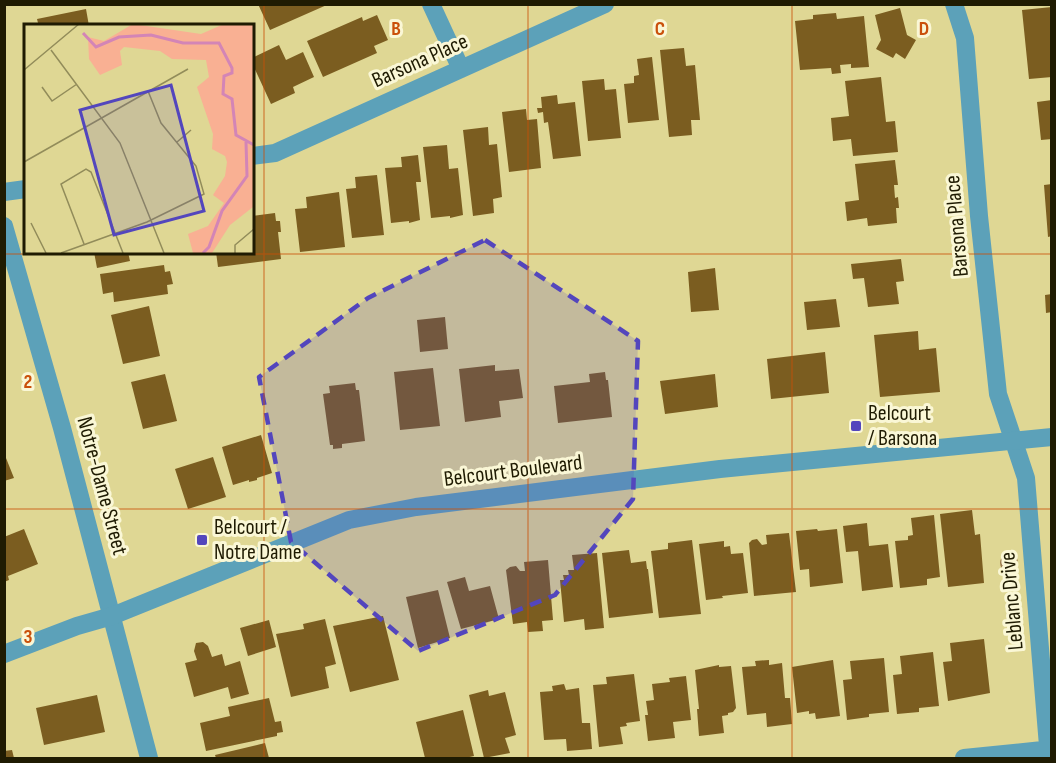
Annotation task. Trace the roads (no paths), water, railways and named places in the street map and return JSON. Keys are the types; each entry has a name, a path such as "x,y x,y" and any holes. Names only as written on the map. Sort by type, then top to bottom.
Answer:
{"street":[{"path":"431,4 460,69"},
{"name":"Barsona Place","path":"254,156 275,153 605,4"},
{"name":"Barsona Place","path":"954,4 965,38 979,216 998,394 1013,442"},
{"path":"4,192 24,189"},
{"name":"Notre-Dame Street","path":"4,226 62,428 149,759"},
{"name":"Belcourt Boulevard","path":"4,654 77,626 112,616 349,520 416,507 709,470 1052,437"},
{"name":"Leblanc Drive","path":"1013,442 1026,478 1050,752"},
{"path":"964,759 1050,752"}],"place":[{"name":"Belcourt / Barsona","path":"856,426"},
{"name":"Belcourt / Notre Dame","path":"202,540"}]}
